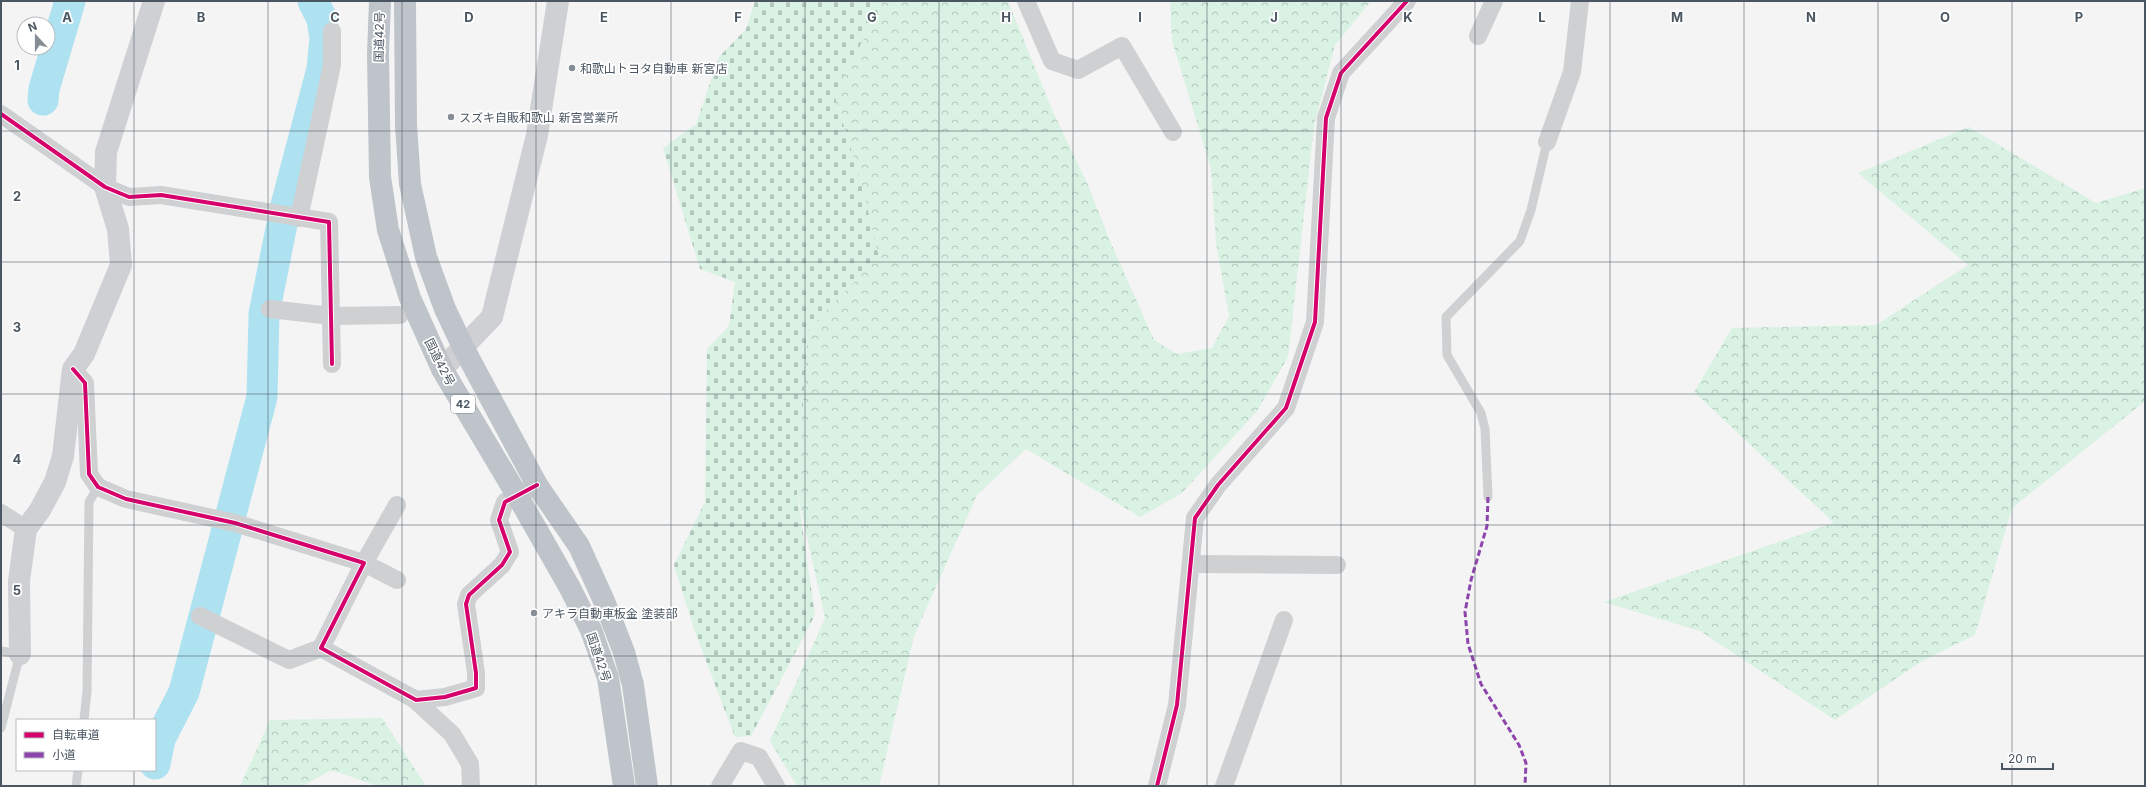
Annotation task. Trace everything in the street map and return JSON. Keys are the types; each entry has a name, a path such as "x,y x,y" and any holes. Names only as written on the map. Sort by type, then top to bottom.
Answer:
{"highway":[{"name":"国道42号","path":"380,1 378,113 380,177 388,230 410,298 442,369 517,495 570,588 591,630 608,678 624,786"},
{"name":"国道42号","path":"406,1 406,125 410,184 426,257 445,309 464,348 537,485 579,546 604,601 624,652 633,686 647,786"}],"street":[{"path":"11,653 26,529 40,510 55,482 63,456 74,369 84,354 121,265 118,229 105,187 106,152 154,1"},
{"path":"442,369 464,348 492,317 537,135 558,1"},
{"path":"1026,1 1052,61 1078,70 1122,46 1174,132"},
{"path":"1162,785 1177,705 1195,518 1218,485 1286,408 1315,322 1326,118 1341,73 1407,1"},
{"path":"1478,36 1494,1"},
{"path":"1547,142 1572,72 1580,1"},
{"path":"299,218 332,65 332,31"},
{"path":"1,114 105,187 129,197 162,195 329,222 332,364"},
{"path":"270,308 331,316 400,315"},
{"path":"74,369 85,384 89,474 98,487 126,499 229,522 364,563 397,580"},
{"path":"321,648 416,700 445,697 476,688 476,673 466,604 469,595 502,565 510,552 499,520 505,502 537,485"},
{"path":"200,616 289,660 321,648 364,563 397,505"},
{"path":"1,513 26,529"},
{"path":"1190,564 1337,566"},
{"path":"1224,786 1284,620"},
{"path":"413,698 452,734 470,764 471,786"},
{"path":"720,786 741,751 758,757 776,786"}],"lane":[{"path":"1488,497 1485,429 1483,418 1447,355 1446,317 1520,241 1531,210 1547,142"},
{"path":"84,719 87,691 89,502 98,487"},
{"path":"1,728 11,653"},
{"path":"76,786 78,771"}],"green space":[{"path":"755,1 884,1 834,94 861,182 879,257 808,329 797,492 815,615 751,736 735,737 695,632 674,565 705,502 707,349 729,326 735,282 700,269 663,148 696,124 719,57 746,29"},
{"path":"884,1 1008,1 1053,112 1088,185 1110,241 1154,340 1177,354 1212,348 1229,316 1216,243 1211,168 1172,41 1170,1 1371,1 1335,45 1314,126 1288,357 1257,411 1182,493 1140,517 1026,449 977,495 914,636 879,786 797,786 770,741 825,618 797,492 808,329 878,257 861,182 834,94"},
{"path":"1969,127 2096,203 2145,188 2145,401 2012,508 1975,635 1922,661 1835,720 1700,631 1604,602 1834,523 1694,392 1732,328 1876,325 1968,265 1858,173"},
{"path":"382,718 426,786 378,786 331,770 303,786 240,786 270,720"}],"waterway":[{"path":"43,100 44,89 70,1"},
{"path":"156,759 160,739 184,692 262,397 264,314 285,209 322,69 325,38 322,19 313,1"}],"marked path":[{"path":"1488,497 1487,526 1471,580 1465,612 1468,644 1481,684 1519,745 1526,763 1525,786"}],"cycle path":[{"path":"1157,786 1177,705 1195,518 1218,485 1286,408 1315,322 1326,118 1341,73 1407,1"},
{"path":"1,114 105,187 129,197 161,195 329,222 332,364"},
{"path":"73,369 85,383 89,474 98,487 126,499 235,523 364,563 321,648 416,700 445,697 476,688 476,673 466,604 469,595 502,565 510,552 499,520 505,502 537,485"}],"place":[{"name":"和歌山トヨタ自動車 新宮店","path":"572,68"},
{"name":"スズキ自販和歌山 新宮営業所","path":"451,117"},
{"name":"アキラ自動車板金 塗装部","path":"534,613"}]}
